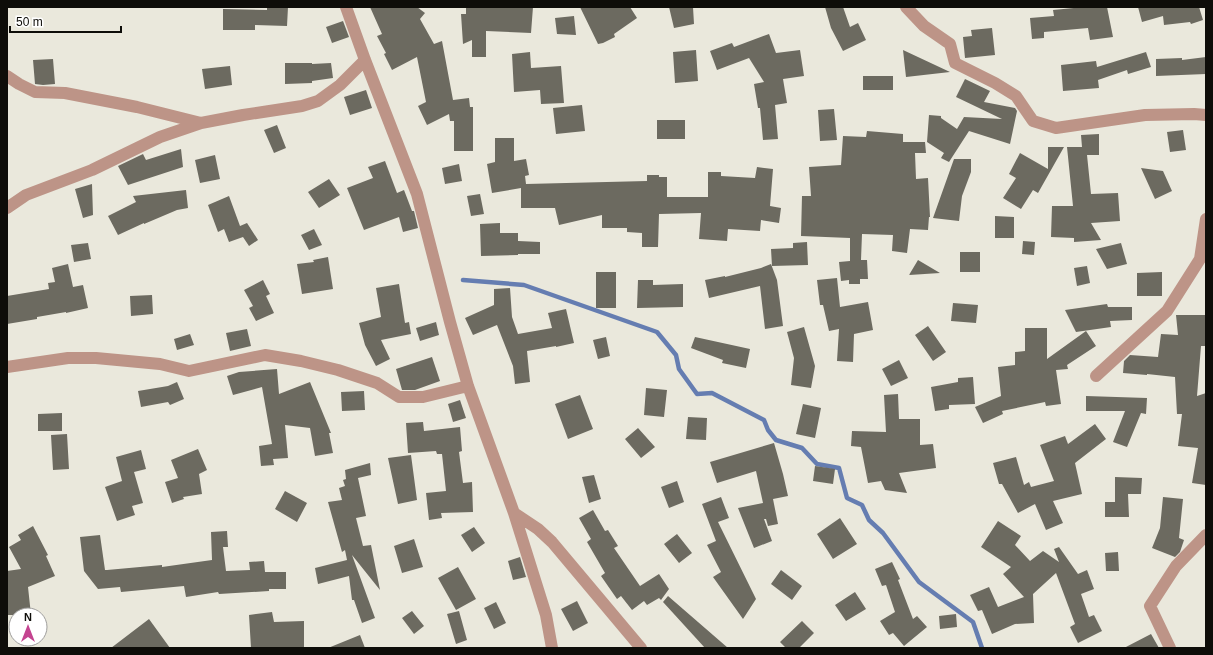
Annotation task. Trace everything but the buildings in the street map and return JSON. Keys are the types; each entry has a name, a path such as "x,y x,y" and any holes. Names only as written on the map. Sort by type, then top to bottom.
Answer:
{"street":[{"path":"346,7 417,194 468,386 514,513 546,615 552,648"},
{"path":"906,7 924,26 950,44 955,63 996,82 1016,96 1033,122 1056,128 1145,115 1206,115"},
{"path":"7,208 26,195 92,170 160,138 201,123 302,106 318,101 340,85 365,60"},
{"path":"7,76 34,92 65,93 122,104 201,123"},
{"path":"1096,376 1168,311 1200,259 1206,219"},
{"path":"7,367 68,358 96,358 160,364 189,371 265,355 301,361 338,370 376,383 399,397 423,397 468,386"},
{"path":"514,513 538,529 552,542 641,648"},
{"path":"1170,648 1150,606 1176,566 1206,535"}],"waterway":[{"path":"463,280 524,285 657,332 676,355 679,369 697,394 712,393 764,420 768,430 776,440 802,448 817,464 839,468 847,498 862,505 869,520 883,533 919,582 973,622 982,648"}]}
